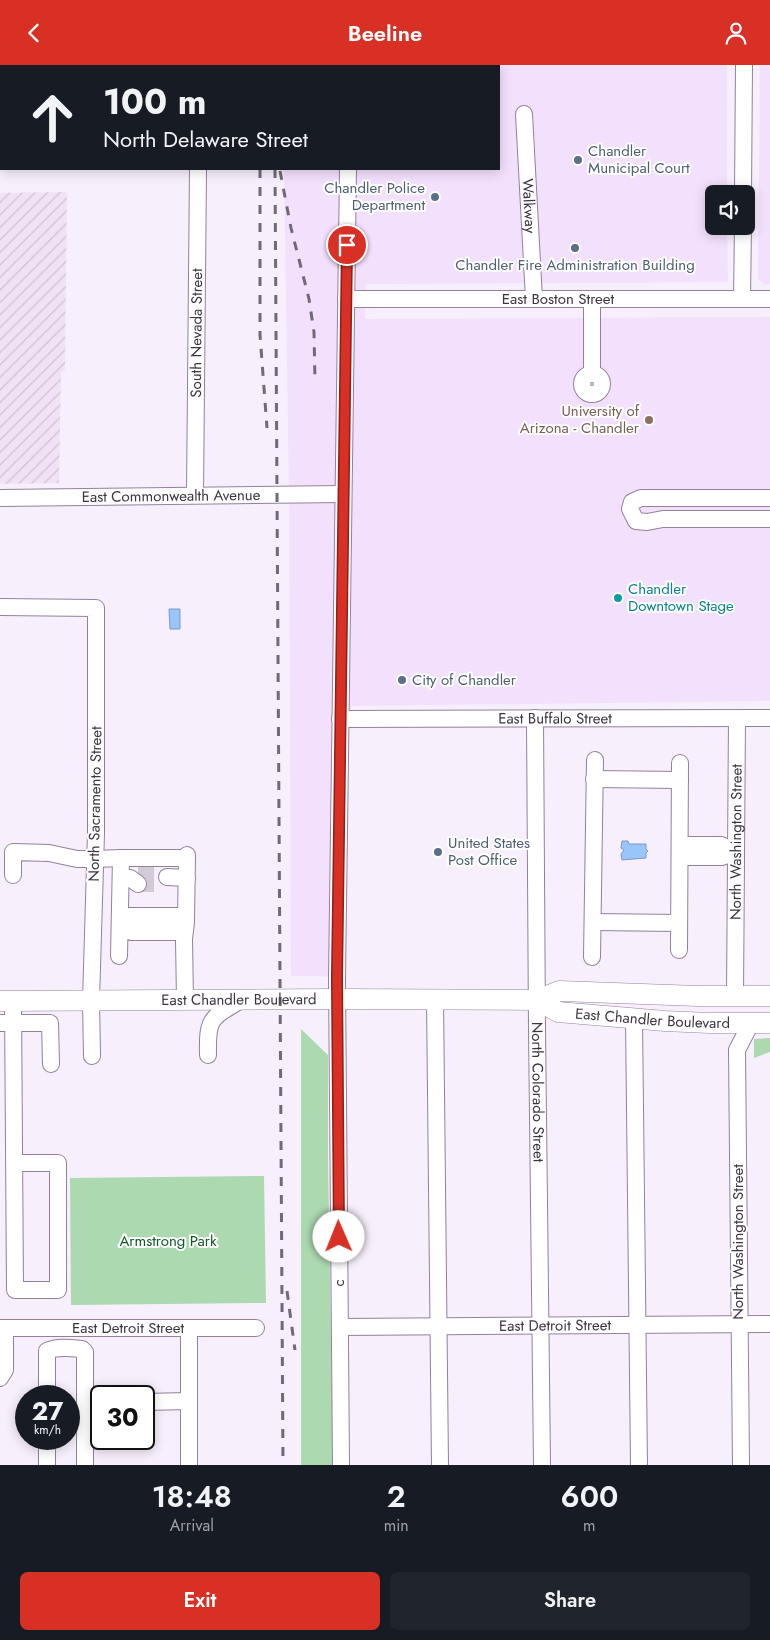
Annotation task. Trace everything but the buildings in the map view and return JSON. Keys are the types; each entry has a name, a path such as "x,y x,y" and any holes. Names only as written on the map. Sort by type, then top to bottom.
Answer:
{"main road":[{"name":"East Chandler Boulevard","path":"6,1001 435,999 537,1001 559,991 770,996"},
{"path":"656,1020 665,1009 724,1007 732,1003 734,996"},
{"name":"East Chandler Boulevard","path":"537,1001 558,1012 634,1019 760,1023"}],"street":[{"path":"743,185 744,65"},
{"name":"Walkway","path":"524,114 534,299"},
{"name":"South Nevada Street","path":"195,495 198,170"},
{"name":"c","path":"342,1465 337,999 348,170"},
{"path":"742,235 742,299"},
{"name":"East Boston Street","path":"346,299 770,299"},
{"path":"592,299 592,374"},
{"name":"East Commonwealth Avenue","path":"0,498 343,495"},
{"path":"770,498 641,499 632,502 630,509 636,521 647,522 662,519 770,519"},
{"name":"North Sacramento Street","path":"0,607 96,608 92,1056"},
{"name":"North Colorado Street","path":"535,718 542,1465"},
{"name":"North Washington Street","path":"734,996 737,718"},
{"name":"East Buffalo Street","path":"340,719 770,718"},
{"path":"592,957 595,760"},
{"path":"594,779 680,771 679,950"},
{"path":"680,851 722,857 736,853"},
{"path":"14,875 13,852 50,853 77,859 187,857 185,1000"},
{"path":"121,857 143,878 187,878"},
{"path":"120,956 122,924 143,878"},
{"path":"122,924 130,916 178,916 185,926"},
{"path":"593,923 679,923"},
{"path":"208,1055 207,1032 214,1017 243,999"},
{"path":"435,999 440,1465"},
{"path":"6,1001 15,1163 15,1290 58,1290 58,1163 15,1163"},
{"path":"50,1001 50,1064"},
{"path":"634,1019 639,1465"},
{"path":"7,1023 50,1023"},
{"name":"North Washington Street","path":"741,1465 737,1050 760,1023"},
{"name":"East Detroit Street","path":"340,1327 770,1324"},
{"path":"0,1378 5,1370 3,1328"},
{"name":"East Detroit Street","path":"3,1328 256,1328"},
{"path":"190,1328 190,1465"},
{"path":"47,1385 47,1351 60,1348 82,1349 85,1352 85,1465"},
{"path":"155,1402 190,1401"},
{"path":"47,1450 47,1465"}],"shaded area":[{"path":"500,65 727,65 727,185 705,185 705,235 727,235 728,282 366,284 365,319 770,317 770,701 353,706 340,719 337,978 291,976 289,495 284,170 500,170"},
{"path":"760,65 770,65 770,284 765,285 758,279"},
{"path":"67,192 65,370 61,372 59,483 0,484 0,193"}],"green space":[{"path":"301,1029 328,1055 333,1465 301,1465"},
{"path":"770,1038 770,1052 754,1058 754,1039"},
{"name":"Armstrong Park","path":"264,1176 266,1303 71,1305 70,1178"}],"water":[{"path":"169,609 180,609 180,629 170,629"},
{"path":"622,841 628,841 629,844 646,844 648,851 646,858 622,860 621,854 624,850 621,848"}],"tunnel":[{"path":"138,871 154,871"},
{"path":"138,884 154,884"}],"railway":[{"path":"260,170 260,335 267,428"},
{"path":"275,170 283,1465"},
{"path":"280,171 291,228 309,299 314,332 315,382"},
{"path":"287,1291 295,1350"}],"place":[{"name":"Chandler Municipal Court","path":"578,160"},
{"name":"Chandler Police Department","path":"435,197"},
{"name":"Chandler Fire Administration Building","path":"575,248"},
{"name":"University of Arizona - Chandler","path":"649,420"},
{"name":"Chandler Downtown Stage","path":"618,598"},
{"name":"City of Chandler","path":"402,680"},
{"name":"United States Post Office","path":"438,852"}],"route":[{"path":"339,1237 337,978 347,245"}]}
